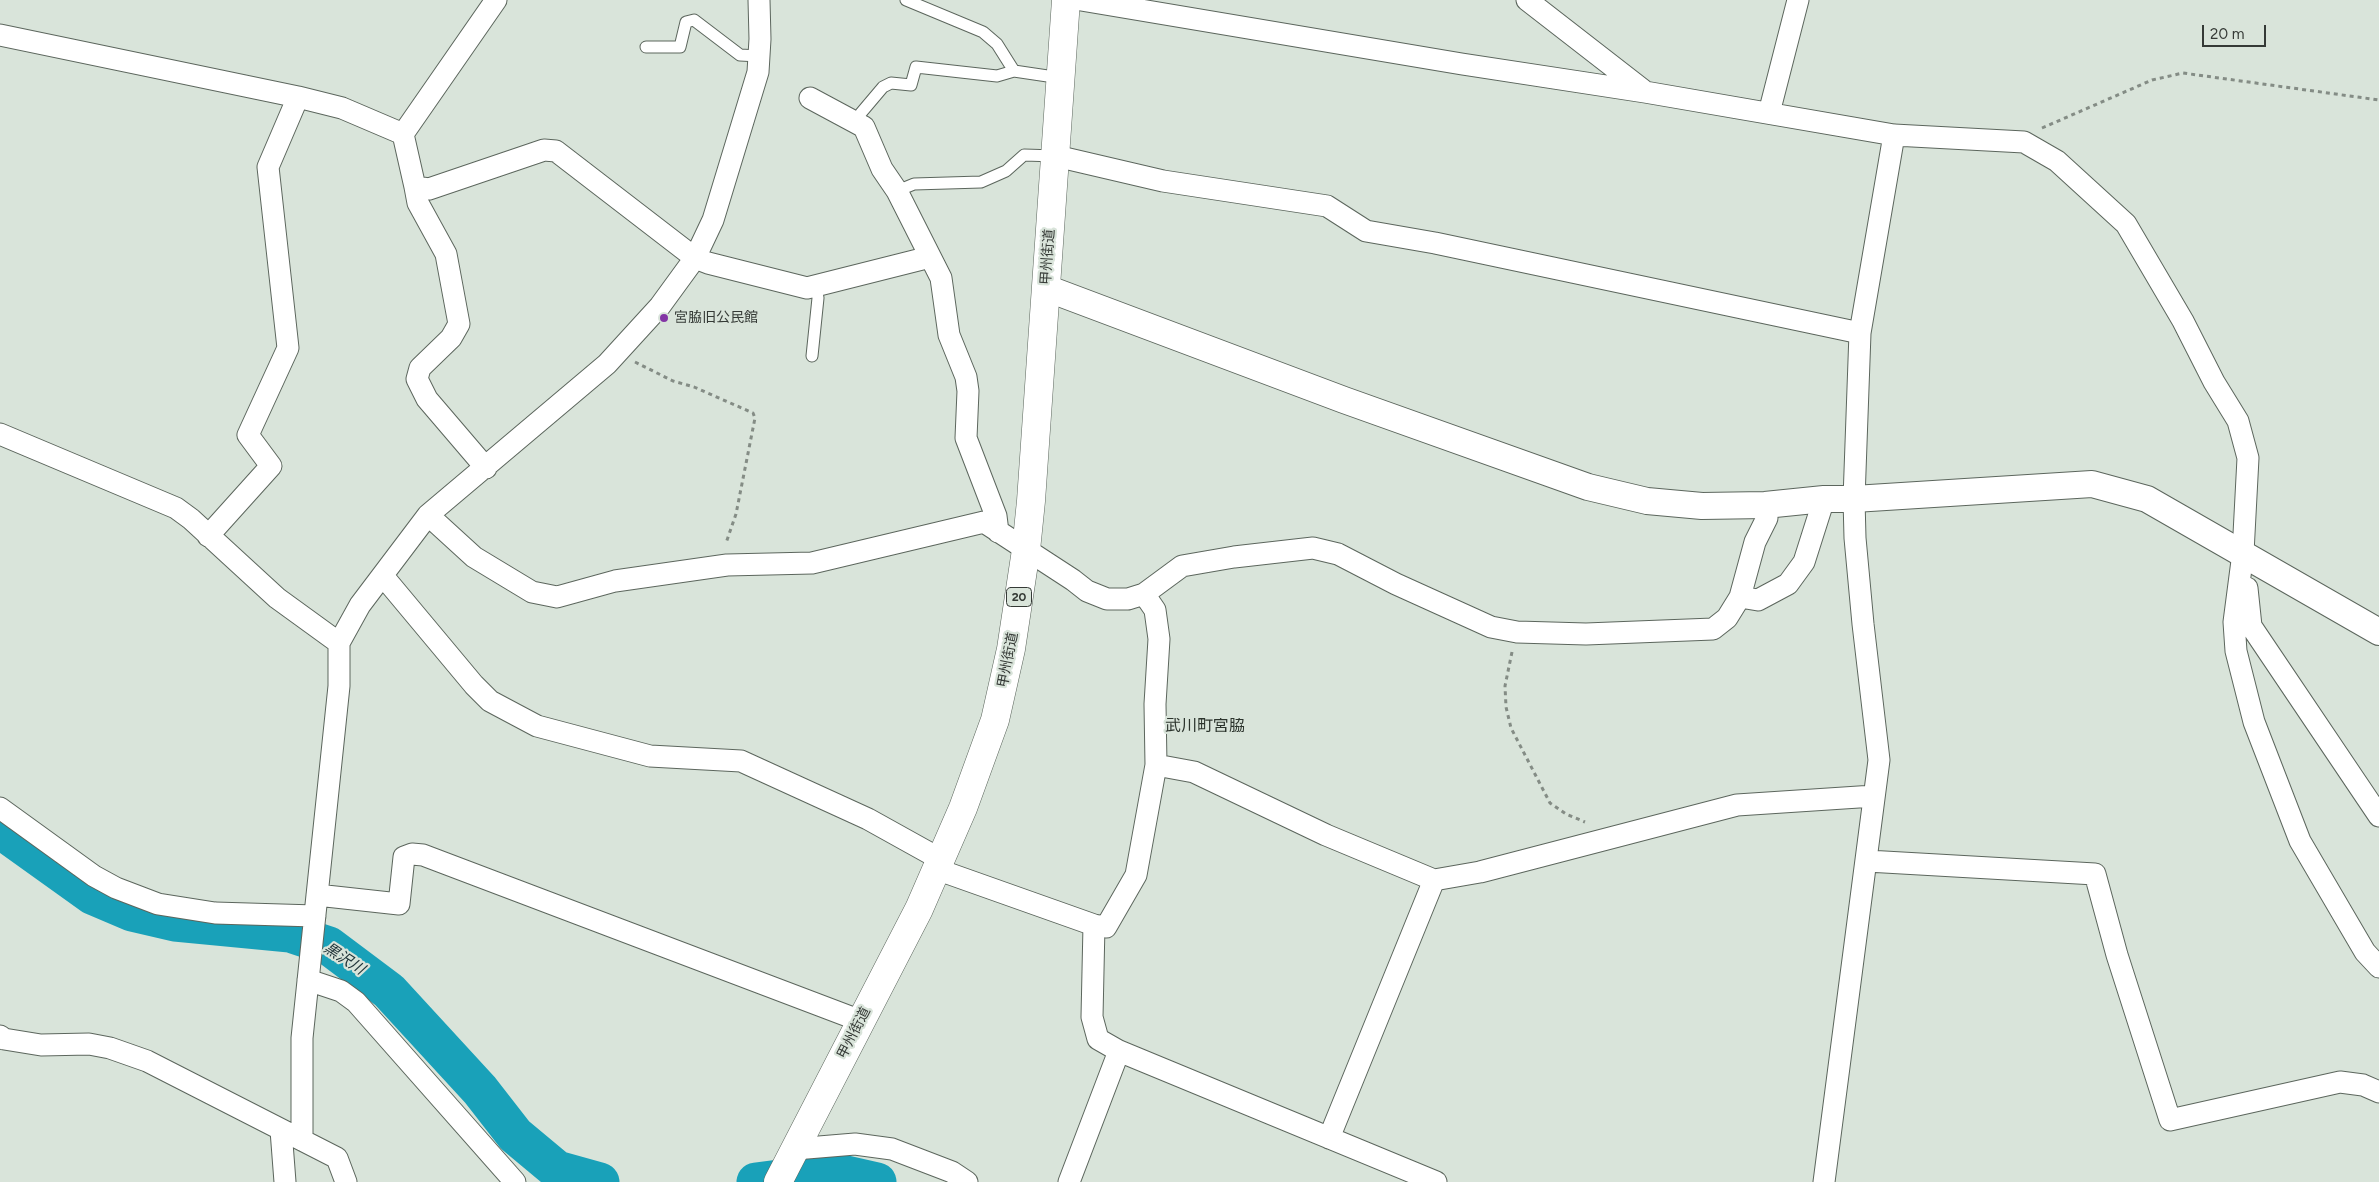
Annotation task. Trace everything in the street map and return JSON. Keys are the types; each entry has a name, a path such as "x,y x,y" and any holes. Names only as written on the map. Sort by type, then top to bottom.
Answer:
{"highway":[{"name":"甲州街道","path":"778,1182 919,909 963,808 995,720 1011,649 1026,550 1066,0"}],"street":[{"path":"486,468 426,399 417,380 420,368 451,338 460,324 446,254 418,203 403,134 496,0"},
{"path":"302,1140 302,1038 339,686 339,643 360,605 428,515 486,468 622,349 660,306 695,258 713,220 758,72 759,0"},
{"path":"1081,0 1462,64 1645,92 1894,135 2024,142 2057,161 2126,224 2183,321 2214,382 2238,421 2248,458 2243,553 2234,622 2236,651 2254,722 2300,841 2365,952 2379,967"},
{"path":"1527,0 1645,92"},
{"path":"1769,114 1798,0"},
{"path":"0,35 298,96 342,108 403,134"},
{"path":"208,536 271,466 248,434 288,348 268,167 298,96"},
{"path":"810,98 864,128 882,169 897,192 941,278 949,335 966,377 968,391 966,438 996,516 998,532"},
{"path":"1824,1182 1879,760 1862,624 1854,499 1860,333 1894,135"},
{"path":"415,188 429,189 544,150 556,151 695,258 797,286 816,287 930,257"},
{"path":"1056,156 1163,181 1327,206 1366,231 1435,243 1860,333"},
{"path":"1046,288 1344,400 1588,488 1647,501 1702,506 1765,505 1824,498 1854,499 2092,484 2147,499 2379,632"},
{"path":"0,434 157,499 191,519 277,598 339,643"},
{"path":"1740,597 1758,600 1788,584 1804,562 1824,498"},
{"path":"428,515 474,557 532,592 557,597 615,581 722,566 812,563 984,522 1087,591 1107,599 1128,599 1144,594 1182,566 1234,557 1313,548 1338,554 1396,584 1491,627 1517,632 1586,634 1714,629 1727,618 1740,597 1755,542 1766,518 1765,505"},
{"path":"2243,553 2251,626 2379,816"},
{"path":"383,576 474,685 490,701 537,726 650,756 741,761 868,819 938,864 1094,925 1106,927 1136,875 1156,765 1155,704 1159,639 1155,610 1144,594"},
{"path":"1156,765 1194,772 1326,836 1434,880 1480,872 1736,805 1874,796"},
{"path":"0,808 94,876 116,888 158,904 215,913 314,924"},
{"path":"317,895 399,904 404,857 412,854 423,855 861,1021"},
{"path":"1867,861 2095,874 2117,954 2170,1120 2340,1082 2363,1085 2379,1092"},
{"path":"1329,1138 1434,880"},
{"path":"1094,925 1092,1017 1098,1039 1118,1051 1436,1182"},
{"path":"308,976 341,991 356,1002 515,1182"},
{"path":"1,1038 41,1045 89,1044 110,1048 147,1061 338,1158 346,1182"},
{"path":"1069,1182 1118,1051"},
{"path":"281,1130 285,1182"},
{"path":"794,1149 855,1144 892,1149 952,1172 967,1182"}],"lane":[{"path":"906,0 983,32 997,44 1014,71"},
{"path":"646,47 680,47 686,22 694,20 740,55 759,56"},
{"path":"856,123 861,113 883,87 891,83 911,85 916,67 997,76 1014,71 1061,78"},
{"path":"897,192 914,184 981,182 1006,171 1024,155 1056,156"},
{"path":"812,356 818,298 816,287"}],"path":[{"path":"2024,142 2036,130 2045,126 2152,80 2183,73 2379,100"},
{"path":"622,349 638,364 664,377 694,387 753,413 755,418 740,495 722,554 722,566"},
{"path":"1517,632 1505,686 1506,706 1511,728 1550,802 1566,814 1598,828 1604,840"}],"waterway":[{"name":"黒沢川","path":"0,829 92,895 132,912 175,922 290,933 329,946 389,991 480,1090 515,1135 557,1170 600,1182"},
{"name":"黒沢川","path":"756,1182 833,1172 877,1182"}],"place":[{"name":"宮脇旧公民館","path":"664,318"}],"district":[{"name":"武川町宮脇","path":"1205,726"}]}
